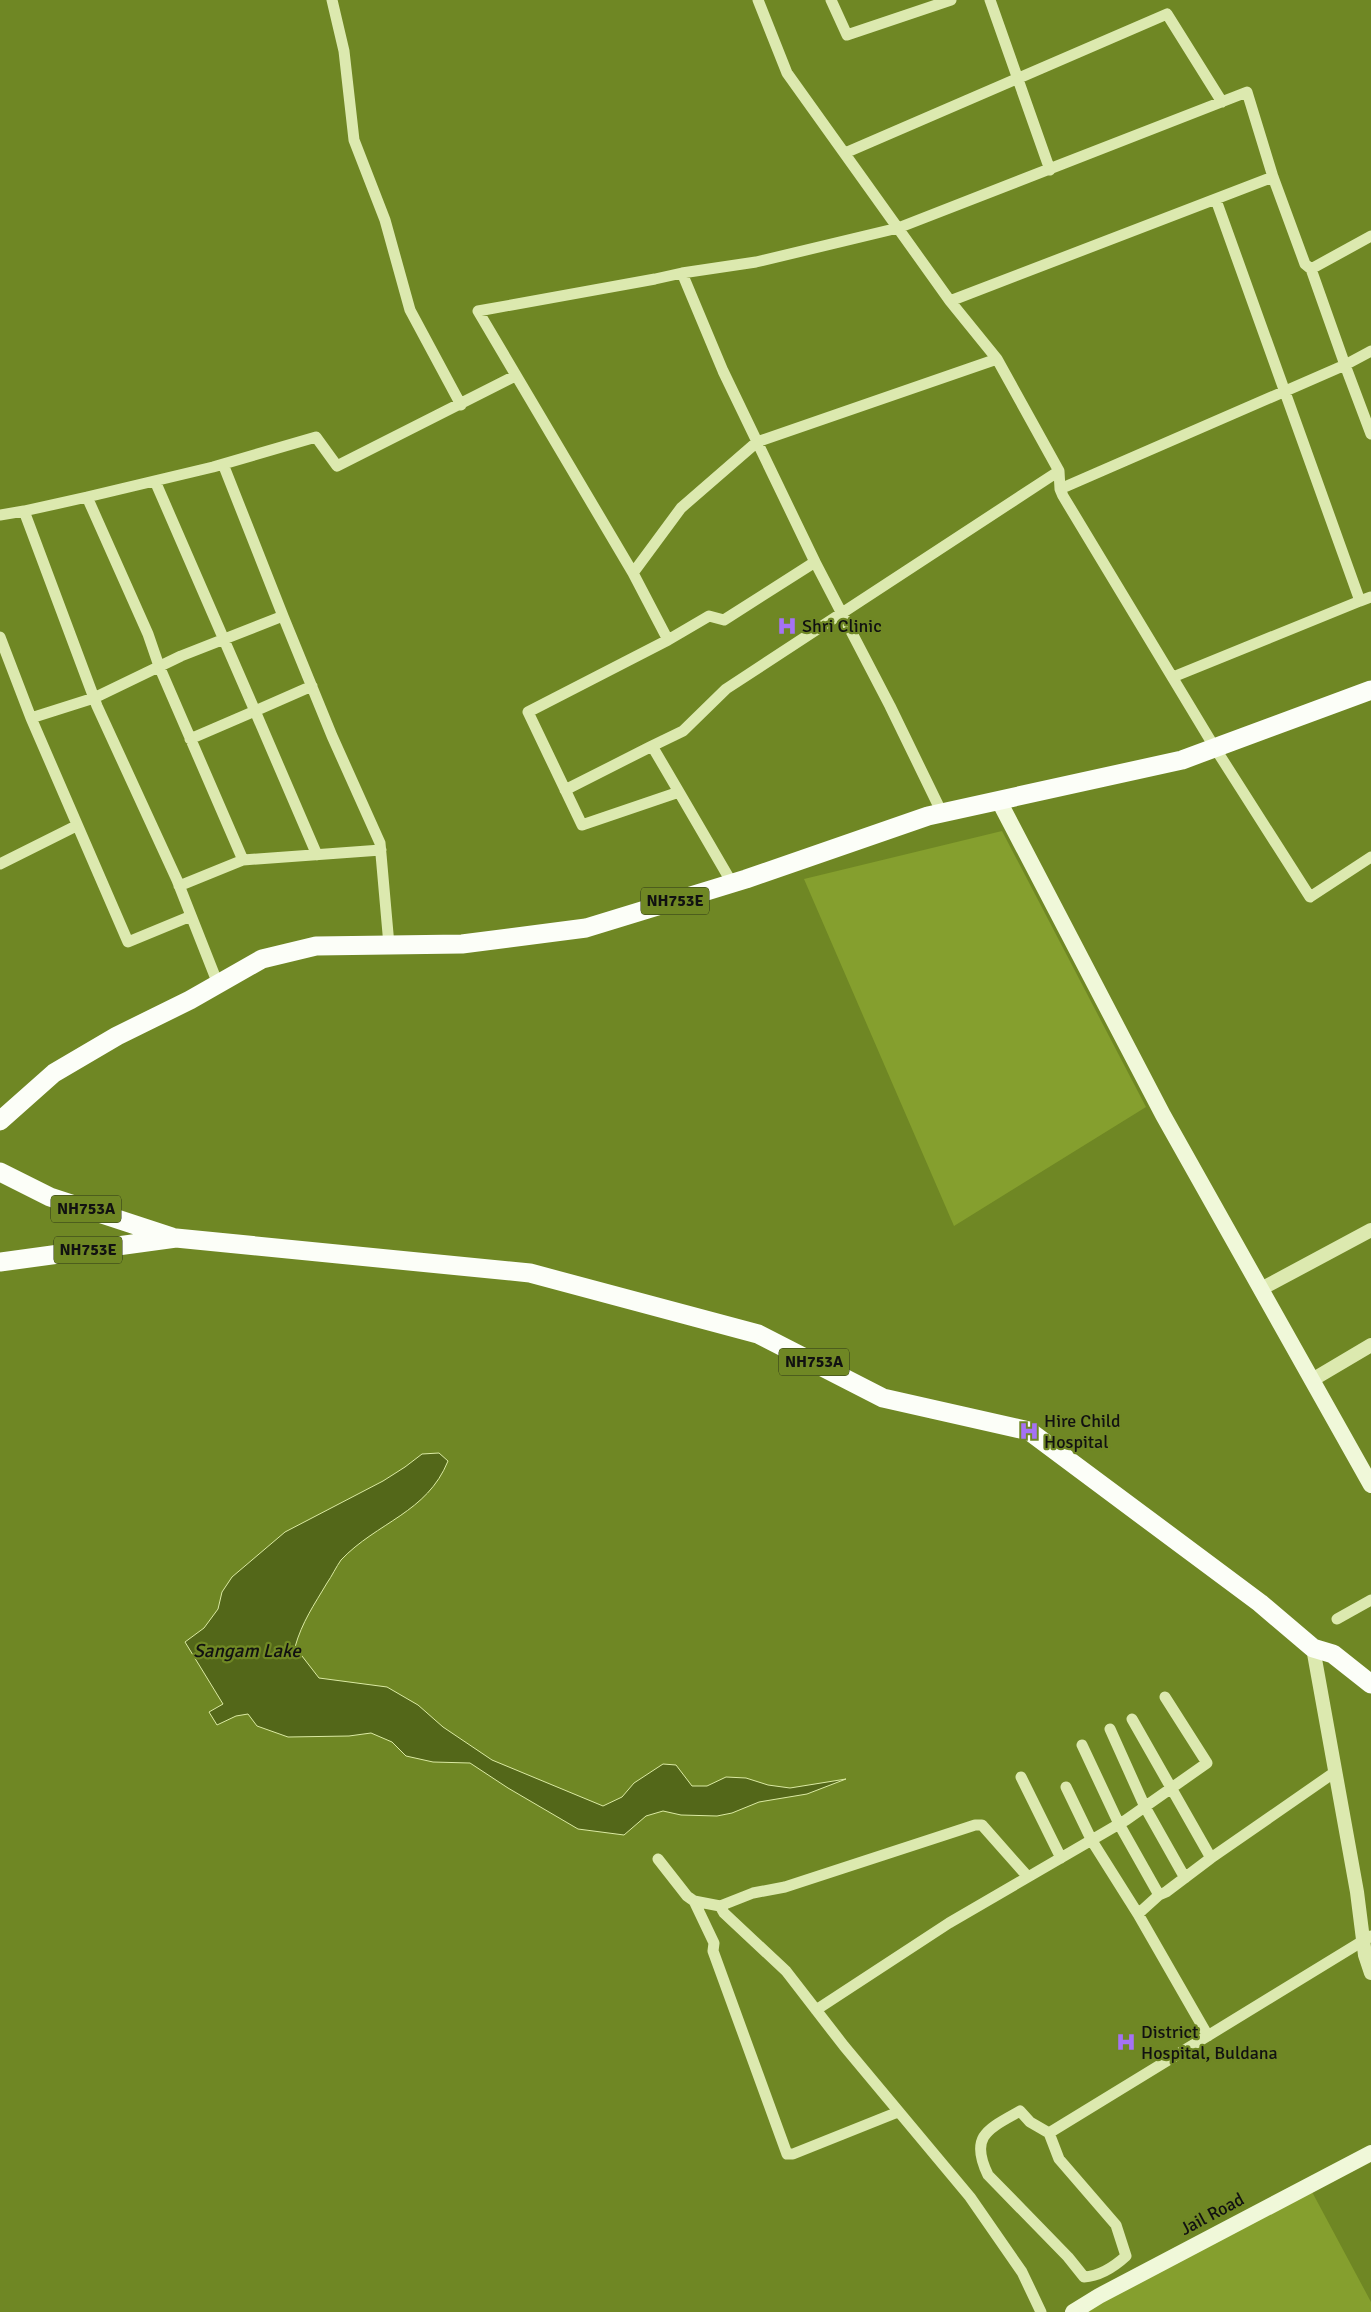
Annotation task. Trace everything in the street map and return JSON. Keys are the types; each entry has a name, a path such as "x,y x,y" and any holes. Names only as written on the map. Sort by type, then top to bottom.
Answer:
{"highway":[{"name":"NH753E","path":"0,1121 54,1073 117,1036 262,959 316,946 462,944 586,928 732,883 942,813 1182,760 1371,690"},
{"name":"NH753A","path":"0,1172 50,1197 176,1238 530,1273 758,1334 883,1398 1029,1431 1260,1603 1313,1648 1333,1654 1371,1684"},
{"name":"NH753E","path":"0,1262 176,1238"}],"main road":[{"path":"999,801 1163,1115 1371,1485"},
{"name":"Jail Road","path":"1073,2312 1099,2296 1371,2153"}],"street":[{"path":"332,0 344,51 354,140 385,220 410,310 461,405"},
{"path":"758,0 787,73 950,301 996,359 1059,471 1060,489 1215,748 1310,897 1371,857"},
{"path":"832,0 848,35 950,0"},
{"path":"990,0 1050,170"},
{"path":"845,153 1167,14 1222,102"},
{"path":"668,640 633,573 478,311 656,279 682,272 756,262 898,228 1247,92 1273,177 1305,264 1311,269 1371,434"},
{"path":"950,301 1273,177"},
{"path":"1216,200 1360,601"},
{"path":"1311,269 1371,236"},
{"path":"682,272 723,372 815,562 890,706 942,813"},
{"path":"1060,489 1286,392 1371,351"},
{"path":"633,573 681,508 757,442 996,359"},
{"path":"0,515 156,481 316,437 337,466 461,405 515,376"},
{"path":"223,464 283,616 380,843 390,945"},
{"path":"566,790 682,731 726,689 1059,471"},
{"path":"156,481 317,855"},
{"path":"87,497 148,634 159,666 190,740 243,860"},
{"path":"24,511 94,698 179,886 218,984"},
{"path":"679,792 582,825 528,712 668,640 709,616 724,620 815,562"},
{"path":"1173,677 1371,597"},
{"path":"31,718 94,698 159,666 283,616"},
{"path":"0,637 76,826 128,942 191,916"},
{"path":"190,740 312,686"},
{"path":"652,746 710,849 732,883"},
{"path":"0,864 76,826"},
{"path":"179,886 243,860 381,850"},
{"path":"1261,1289 1371,1230"},
{"path":"1312,1380 1371,1345"},
{"path":"1337,1619 1371,1600"},
{"path":"1313,1648 1367,1939 1365,1955 1371,1973"},
{"path":"816,2010 949,1924 1119,1824 1207,1764 1165,1697"},
{"path":"1132,1719 1211,1858"},
{"path":"1110,1729 1145,1807 1185,1878"},
{"path":"1082,1745 1119,1824 1159,1895"},
{"path":"1138,1914 1159,1895 1335,1772"},
{"path":"1021,1777 1060,1858"},
{"path":"1066,1787 1092,1840 1138,1914 1208,2036"},
{"path":"658,1859 686,1896 694,1901 720,1906 753,1892 785,1888 975,1825 982,1825 1028,1878"},
{"path":"694,1901 695,1908 714,1943 713,1950 787,2154 793,2154 898,2112"},
{"path":"720,1906 724,1913 786,1971 898,2112 970,2197 1022,2272 1041,2312"},
{"path":"1049,2133 1367,1939"},
{"path":"1020,2111 1030,2122 1049,2133 1059,2159 1116,2225 1123,2242 1126,2256 1116,2265 1095,2276 1084,2277 988,2176 981,2162 979,2149 984,2134 996,2124 1020,2111"}],"shaded area":[{"path":"1002,831 1146,1107 954,1226 804,879"},
{"path":"1311,2190 1371,2302 1371,2312 1083,2312"}],"water":[{"name":"Sangam Lake","path":"439,1453 448,1461 439,1479 414,1505 355,1547 341,1560 309,1614 295,1647 319,1678 387,1687 418,1705 443,1727 492,1760 603,1806 622,1797 634,1783 663,1764 676,1765 692,1786 707,1786 726,1777 746,1778 768,1785 790,1788 846,1779 807,1794 759,1802 732,1813 717,1816 681,1815 663,1811 646,1816 624,1835 578,1829 508,1788 470,1763 433,1762 406,1756 392,1742 371,1733 349,1736 288,1737 257,1726 248,1714 236,1716 217,1725 209,1712 223,1704 185,1642 204,1628 218,1609 222,1592 232,1577 285,1532 383,1481 422,1454"}],"place":[{"name":"Shri Clinic","path":"787,626"},
{"name":"Hire Child Hospital","path":"1029,1431"},
{"name":"District Hospital, Buldana","path":"1126,2042"}]}
